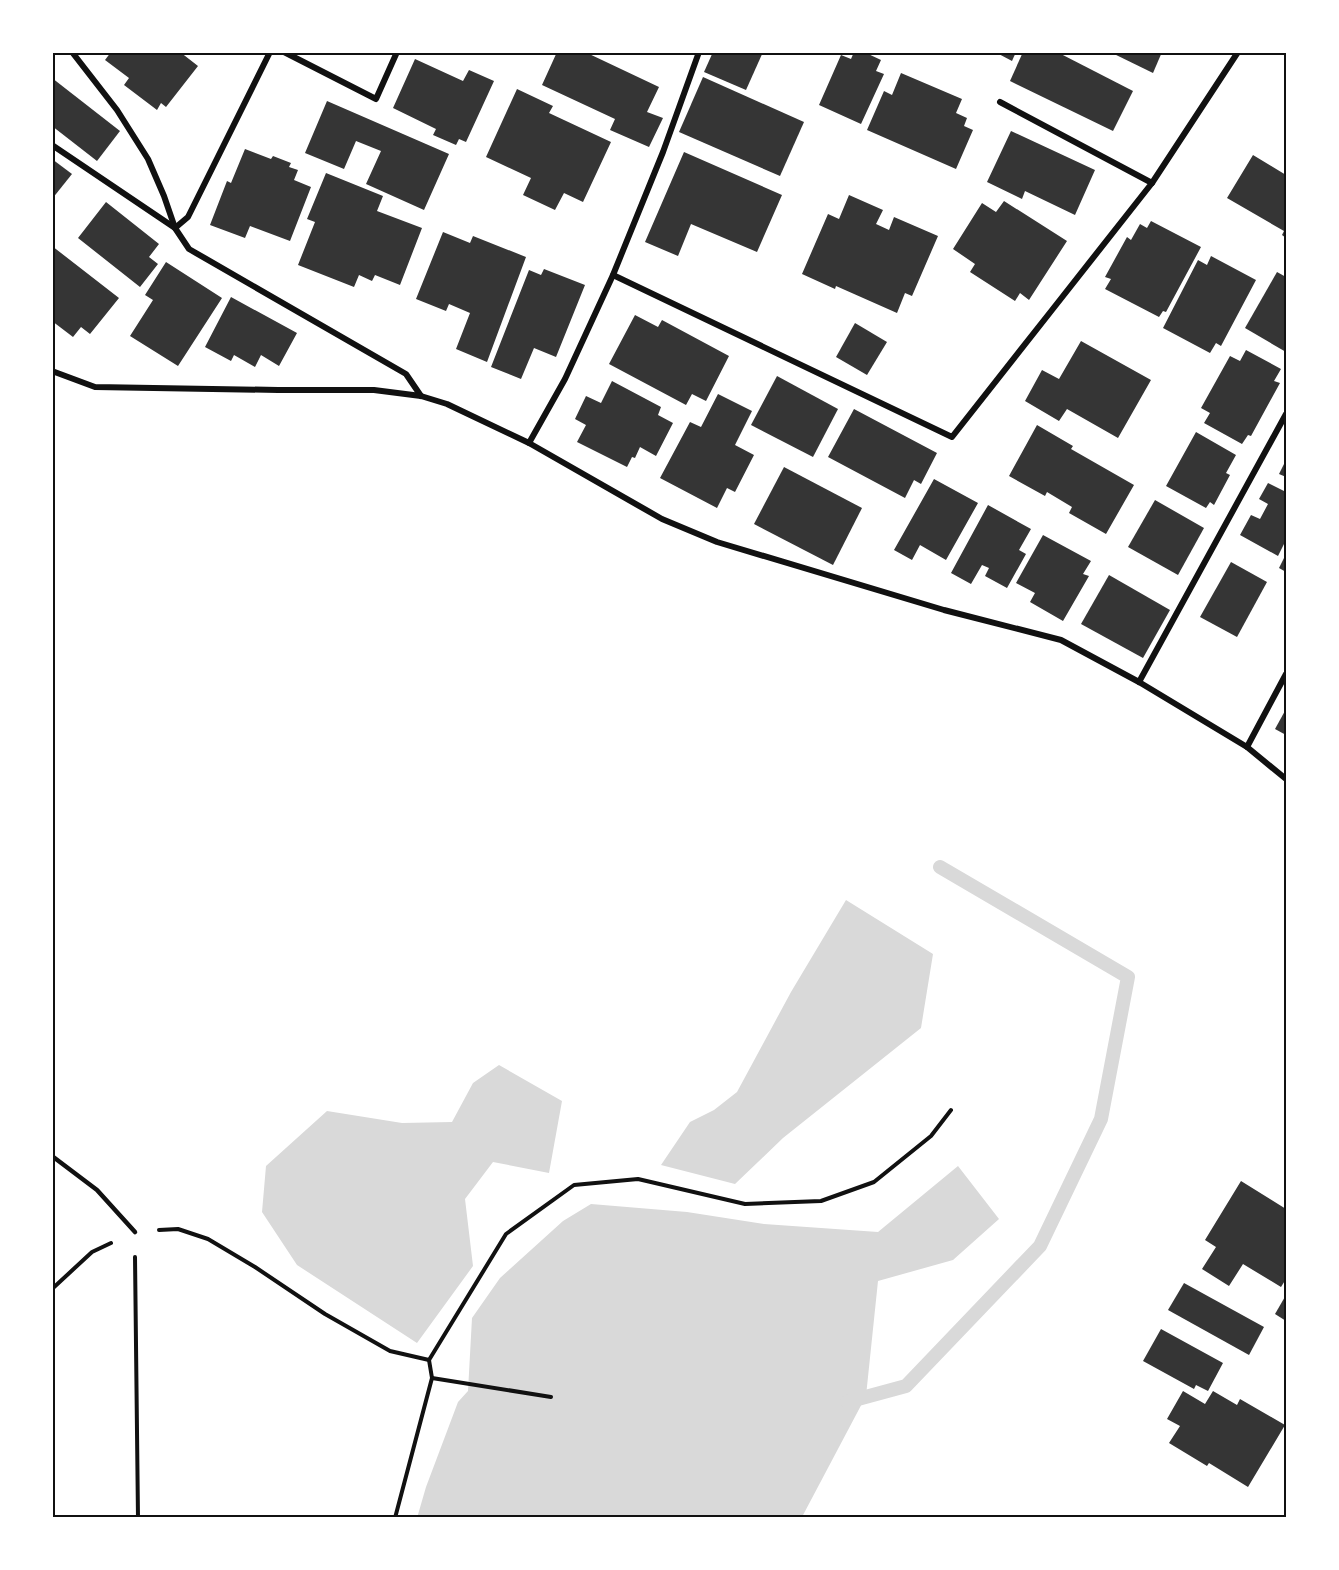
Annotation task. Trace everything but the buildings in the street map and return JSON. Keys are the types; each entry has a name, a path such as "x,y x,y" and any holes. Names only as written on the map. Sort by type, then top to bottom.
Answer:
{"street":[{"path":"72,52 117,110 148,159 175,228 189,249 406,374 421,396"},
{"path":"175,228 188,217 270,52"},
{"path":"284,52 376,99 397,52"},
{"path":"529,443 565,379 613,275 663,152 699,52"},
{"path":"613,275 952,437 1152,183 1238,52"},
{"path":"999,102 1152,183"},
{"path":"52,145 175,228"},
{"path":"52,371 95,387 374,390 421,396 447,404 529,443 662,519 717,542 933,607 1061,640 1139,682 1247,747 1287,779"},
{"path":"1139,682 1287,414"},
{"path":"1247,747 1287,674"}],"lane":[{"path":"52,1156 97,1190 135,1232"}],"path":[{"path":"395,1518 432,1378 429,1360 506,1234 574,1185 638,1179 745,1204 821,1201 874,1182 931,1136 951,1110"},
{"path":"52,1289 92,1252 135,1232 178,1229 208,1239 325,1314 390,1351 429,1360"},
{"path":"135,1232 138,1518"},
{"path":"432,1378 551,1397"}],"shaded area":[{"path":"846,900 933,954 921,1028 783,1138 735,1184 661,1165 690,1122 714,1110 737,1092 791,992"},
{"path":"499,1065 562,1101 549,1173 493,1162 465,1199 473,1266 417,1343 297,1265 262,1212 266,1166 327,1111 402,1123 452,1122 473,1083"},
{"path":"958,1166 999,1219 953,1260 878,1281 866,1396 802,1517 417,1518 426,1487 458,1402 468,1391 472,1318 500,1278 563,1221 591,1204 687,1212 764,1224 878,1232"}],"waterway":[{"path":"847,1402 906,1386 1040,1246 1101,1119 1128,977 940,867"}]}
